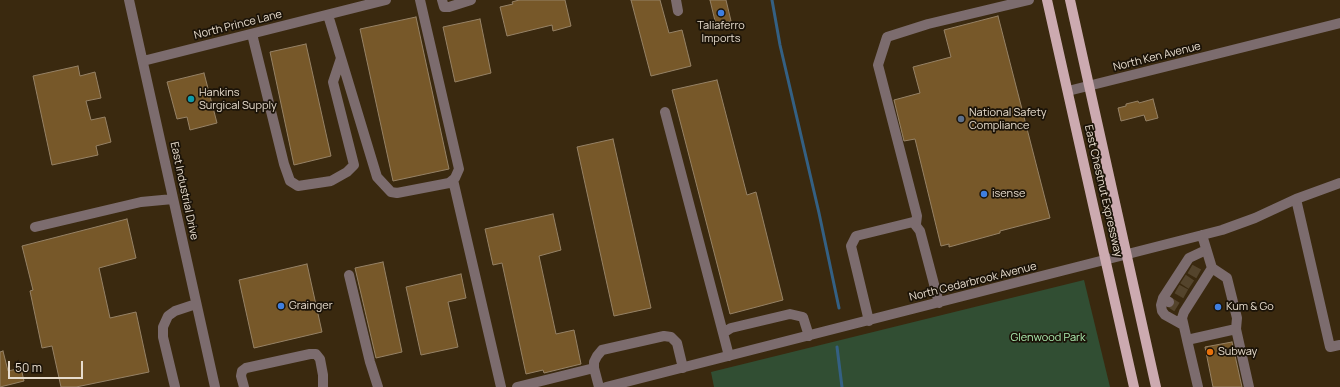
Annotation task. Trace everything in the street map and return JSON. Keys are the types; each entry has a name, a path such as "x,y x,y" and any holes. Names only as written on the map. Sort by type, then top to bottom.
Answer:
{"main road":[{"name":"East Chestnut Expressway","path":"1047,0 1107,260 1134,387"},
{"name":"East Chestnut Expressway","path":"1070,0 1156,387"}],"street":[{"name":"East Industrial Drive","path":"129,0 214,387"},
{"name":"North Prince Lane","path":"143,61 386,0"},
{"path":"328,14 377,177 391,192 398,193 449,183 455,178 459,169 420,0"},
{"path":"442,0 444,7 449,7 472,0"},
{"path":"676,0 678,11"},
{"path":"938,303 920,231 916,224 917,216 878,65 887,37 928,24 1029,0"},
{"name":"North Ken Avenue","path":"1068,91 1340,23"},
{"path":"252,34 284,164 290,181 298,186 331,181 347,172 354,165 334,82 341,58"},
{"path":"665,112 729,356"},
{"path":"453,180 501,387"},
{"name":"North Cedarbrook Avenue","path":"606,387 626,384 729,356 1127,255 1238,225 1296,199 1340,183"},
{"path":"35,227 141,202 173,199"},
{"path":"1296,199 1335,346"},
{"path":"869,321 851,246 856,236 913,222 916,224"},
{"path":"1202,235 1212,268 1227,278 1237,318 1236,329 1249,387"},
{"path":"1173,305 1188,282 1187,267 1189,258 1206,250"},
{"path":"1173,305 1188,282 1202,276 1212,268"},
{"path":"349,275 370,362 378,387"},
{"path":"175,387 163,337 163,327 168,316 175,311 196,304"},
{"path":"1173,305 1161,305 1162,311 1165,315 1183,324"},
{"path":"1173,305 1182,318 1198,387"},
{"path":"723,333 731,328 790,314 802,317 809,336"},
{"path":"1187,340 1236,329"},
{"path":"599,387 594,362 602,350 664,336 671,338 677,343 683,368"},
{"path":"244,387 241,376 242,371 246,368 316,354 320,359 324,375 323,387"},
{"path":"517,387 594,368"}],"green space":[{"name":"Glenwood Park","path":"1084,280 1110,387 714,387 711,372"}],"building":[{"path":"519,0 565,0 571,26 553,31 552,25 507,36 500,7 513,4 512,2"},
{"path":"631,0 660,0 669,33 682,30 691,66 651,76"},
{"name":"Taliaferro Imports","path":"710,0 726,0 731,21 716,25"},
{"name":"National Safety Compliance","path":"998,16 1050,218 1000,231 1000,233 949,247 949,244 941,246 915,139 904,141 894,100 920,93 913,67 951,57 944,30"},
{"path":"416,17 449,169 393,181 360,29"},
{"path":"480,19 491,73 455,82 443,27"},
{"path":"306,44 331,156 294,165 270,52"},
{"path":"78,66 80,76 95,72 101,98 86,101 91,120 105,117 111,142 96,146 98,155 52,165 33,76"},
{"name":"Hankins Surgical Supply","path":"204,73 217,123 190,130 187,117 177,119 167,82"},
{"path":"717,80 747,195 756,192 783,300 730,314 672,90"},
{"path":"1153,99 1158,118 1146,121 1144,115 1121,121 1118,108 1126,106 1126,104 1138,101 1139,103"},
{"path":"613,139 651,308 614,316 577,147"},
{"path":"553,214 561,250 539,256 556,334 574,330 581,364 544,373 543,370 526,374 502,263 493,265 485,229"},
{"path":"127,219 136,258 99,268 110,318 136,312 149,372 76,387 61,387 52,346 42,348 30,291 33,290 22,246"},
{"path":"383,262 402,352 376,358 355,268"},
{"name":"Grainger","path":"307,264 322,332 254,348 239,280"},
{"path":"461,274 466,298 448,302 458,347 421,355 406,287"},
{"path":"1232,342 1242,387 1213,387 1205,347"},
{"path":"3,351 8,371 21,368 24,381 0,387 0,352"}],"waterway":[{"path":"772,0 780,45 819,213 839,308"},
{"path":"837,347 842,387"}],"tunnel":[{"path":"1190,269 1199,274"},
{"path":"1183,279 1192,285"},
{"path":"1177,289 1186,294"},
{"path":"1169,302 1177,307"}],"place":[{"name":"Taliaferro Imports","path":"721,13"},
{"name":"Hankins Surgical Supply","path":"191,99"},
{"name":"National Safety Compliance","path":"961,119"},
{"name":"isense","path":"984,194"},
{"name":"Grainger","path":"281,306"},
{"name":"Kum & Go","path":"1218,307"},
{"name":"Subway","path":"1210,352"}]}
